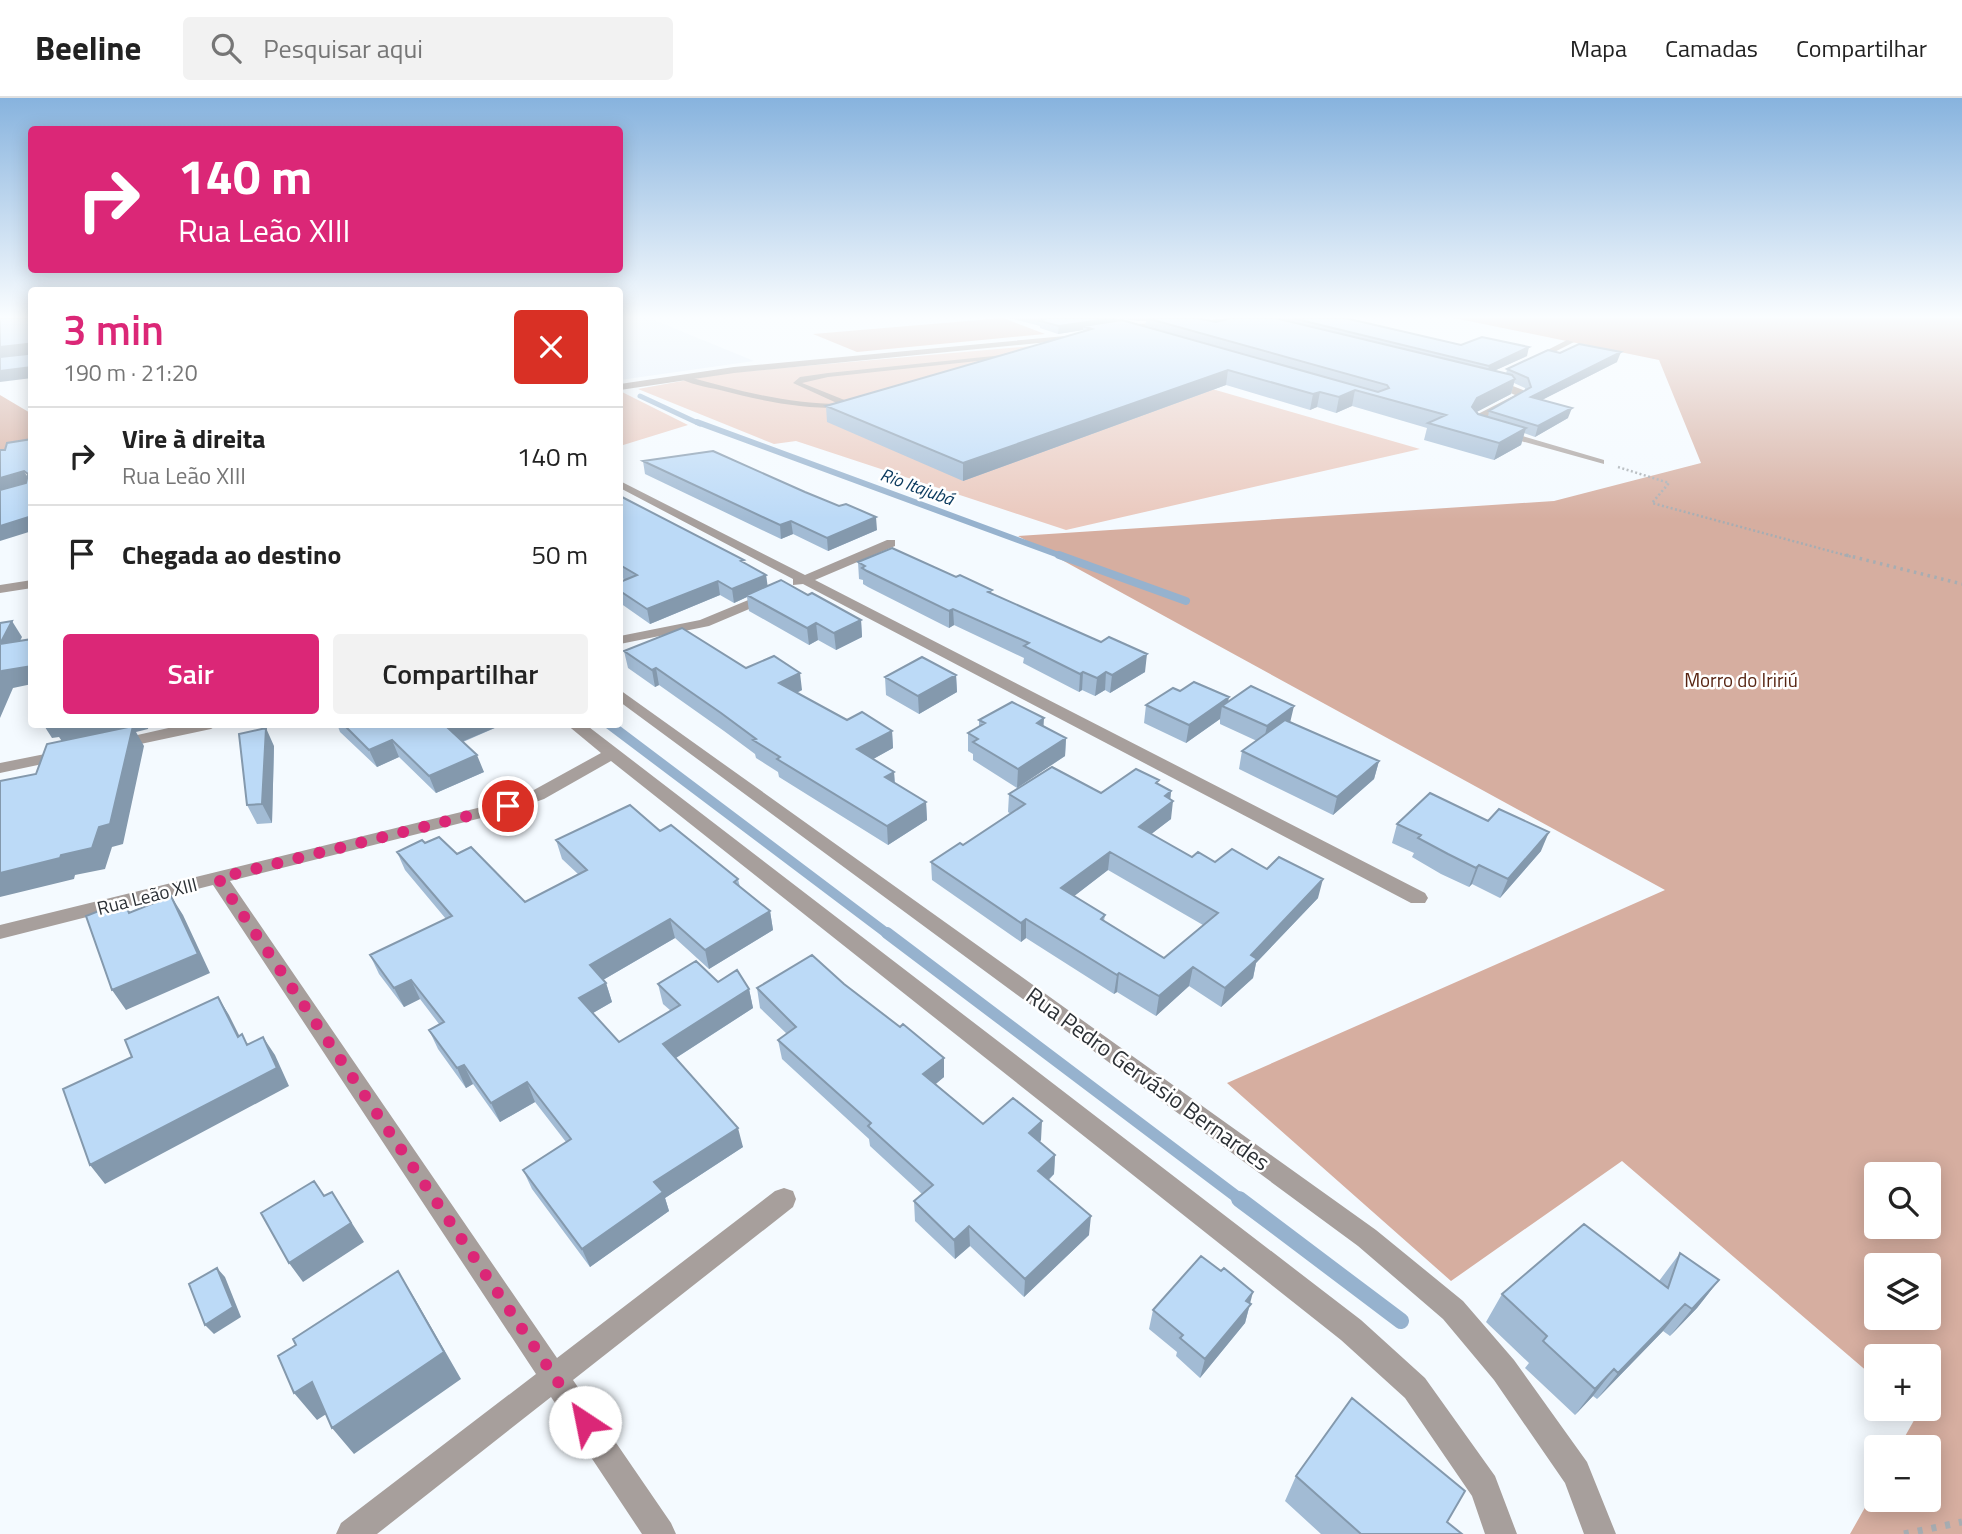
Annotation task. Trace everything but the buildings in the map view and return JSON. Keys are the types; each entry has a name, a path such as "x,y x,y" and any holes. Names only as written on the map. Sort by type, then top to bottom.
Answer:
{"street":[{"path":"1507,385 1520,392 1520,396 1477,418 1475,422 1478,426 1600,461"},
{"path":"623,486 1418,898"},
{"path":"623,639 704,622 808,582 891,542"},
{"path":"0,589 28,585"},
{"name":"Rua Pedro Gervásio Bernardes","path":"623,697 1367,1238 1453,1310 1504,1370 1576,1473 1600,1534"},
{"path":"105,746 192,728"},
{"path":"579,728 1351,1330 1415,1388 1484,1487 1501,1534"},
{"path":"0,768 79,752"},
{"name":"Rua Leão XIII","path":"0,932 508,806 538,795 612,754"},
{"path":"218,878 660,1534"},
{"path":"352,1534 785,1199"}],"lane":[{"path":"713,385 753,395 823,405 852,405 802,385"}],"path":[{"path":"1600,461 1669,484 1652,503 1962,584"},
{"path":"1904,1534 1962,1521"}],"shaded area":[{"path":"660,385 1198,385 1420,449 1066,530 796,441 774,444 638,389"},
{"path":"623,392 688,425 623,445"}],"green space":[{"name":"Morro do Iririú","path":"1669,385 1962,385 1962,1534 1850,1534 1864,1509 1864,1512 1941,1512 1941,1435 1906,1435 1914,1421 1941,1421 1941,1344 1864,1344 1864,1369 1622,1161 1451,1281 1227,1083 1665,890 1018,536 1554,501 1701,463"},
{"path":"0,395 28,412 28,443 0,453"}],"waterway":[{"name":"Rio Itajubá","path":"640,396 700,424"},
{"name":"Rio Itajubá","path":"697,422 1064,557"},
{"name":"Rio Itajubá","path":"1059,555 1186,601"},
{"path":"614,728 889,935"},
{"path":"887,933 1241,1200"},
{"path":"1239,1199 1401,1321"}],"route":[{"path":"508,806 218,878 585,1422"}]}
